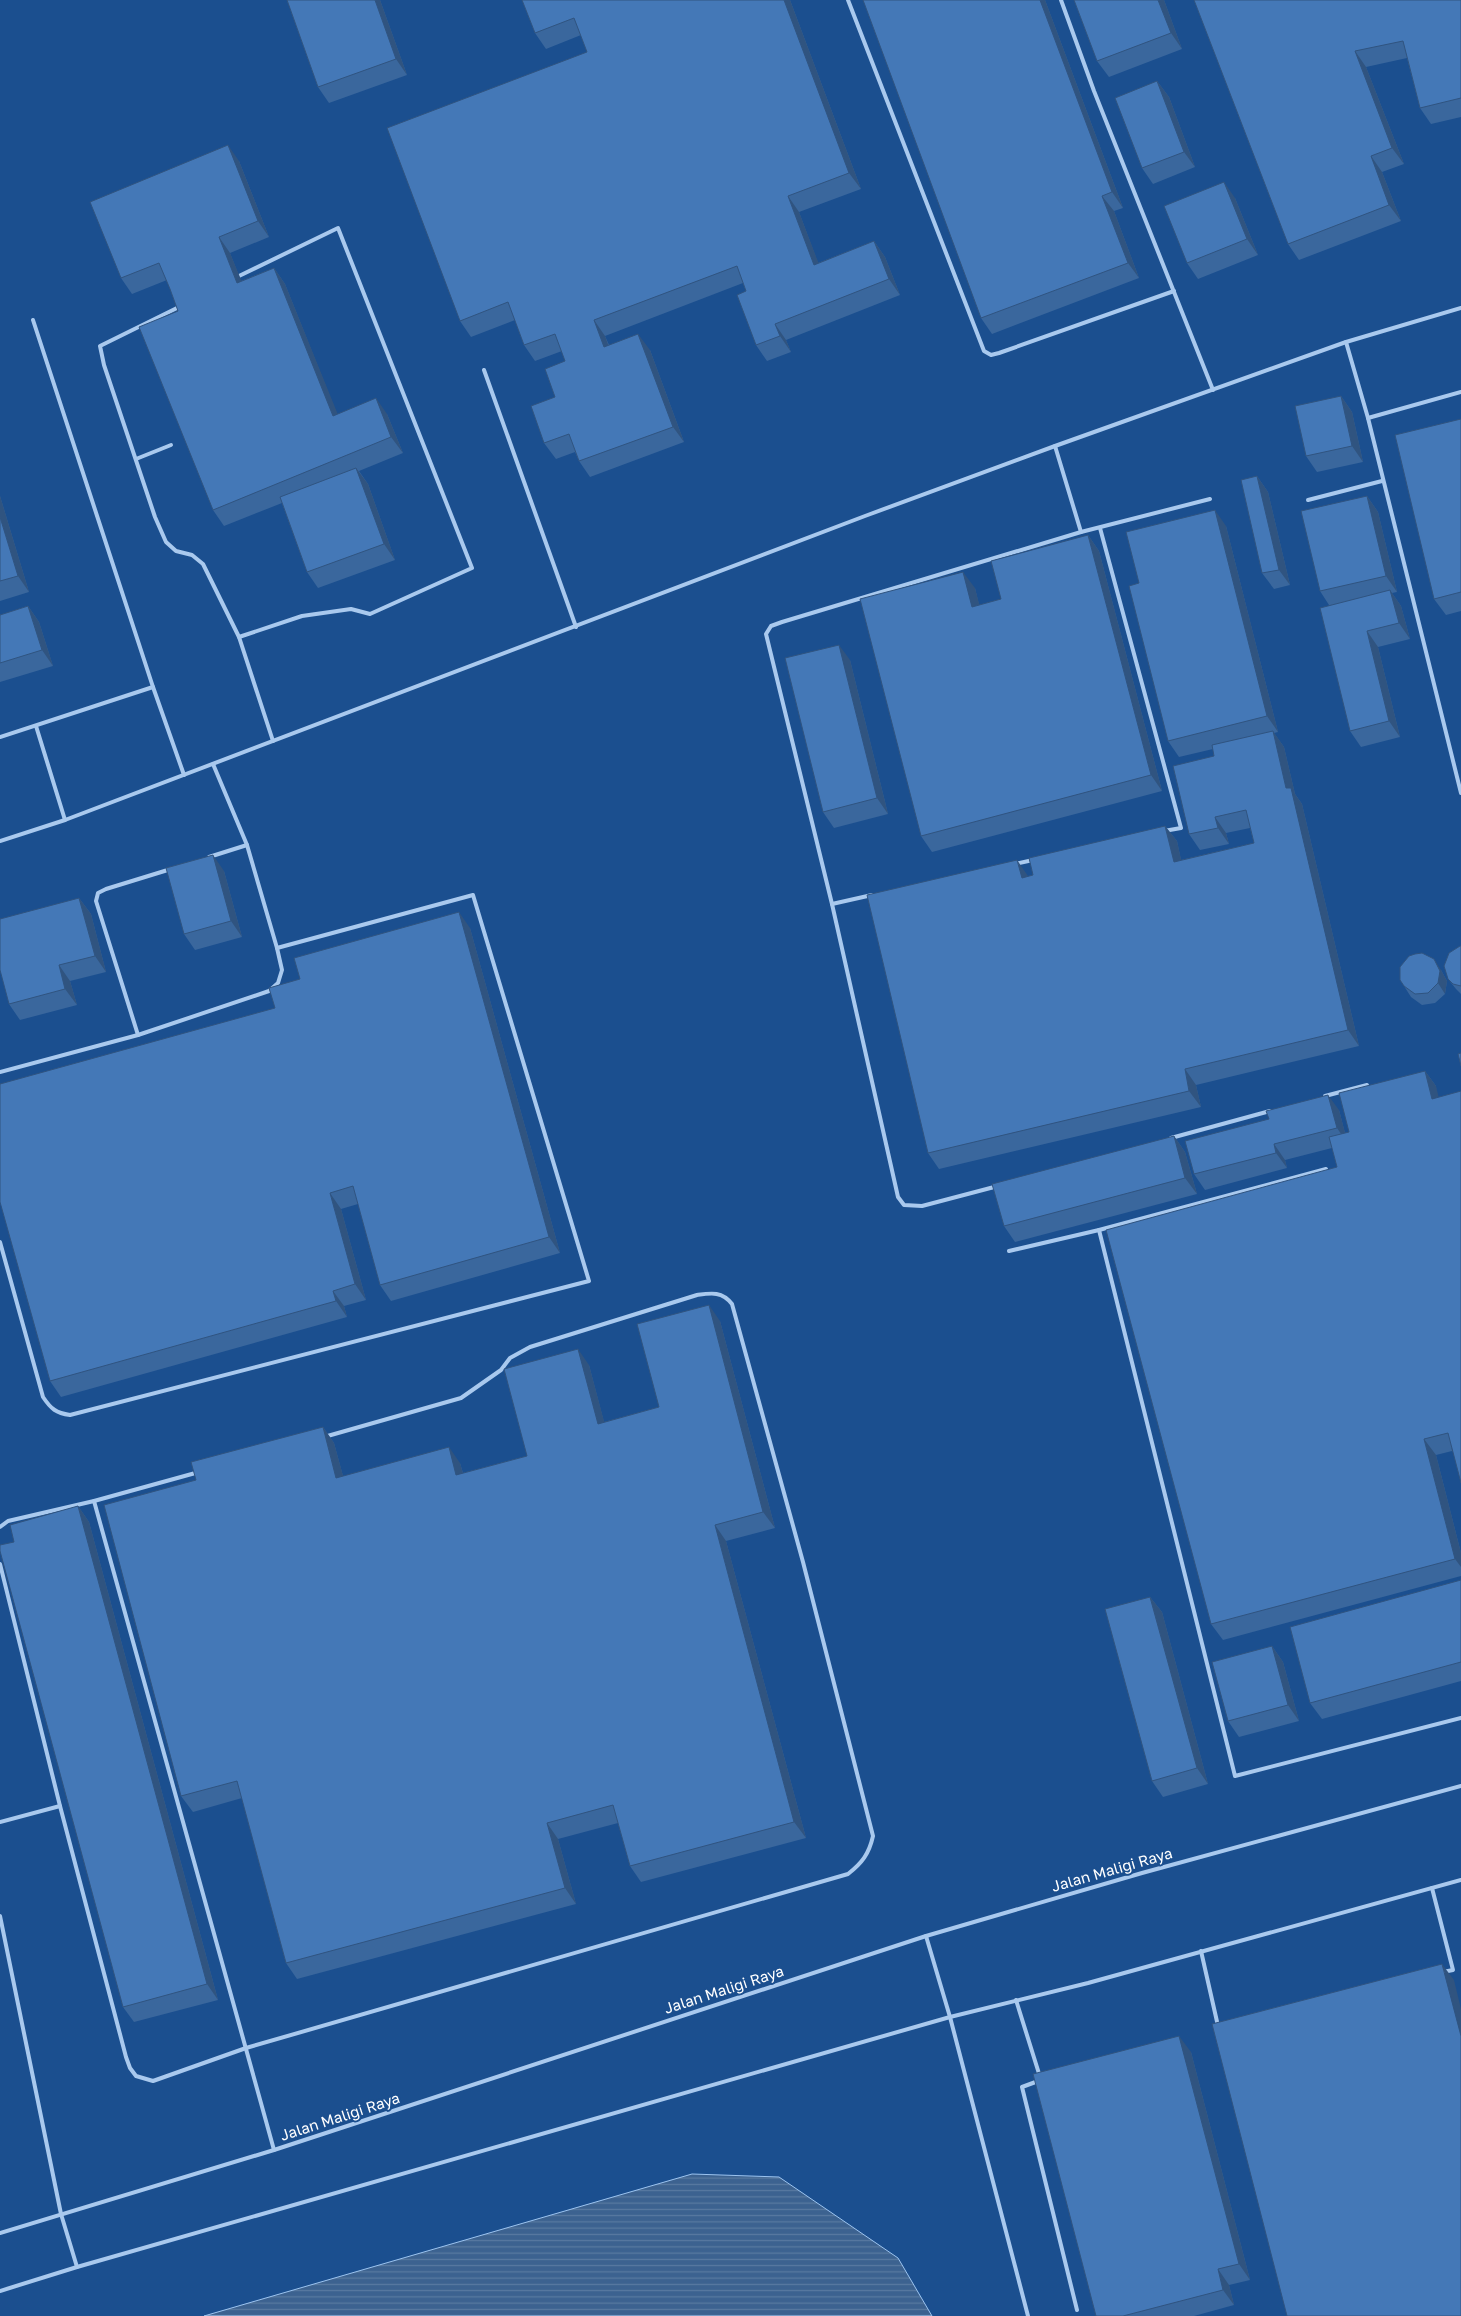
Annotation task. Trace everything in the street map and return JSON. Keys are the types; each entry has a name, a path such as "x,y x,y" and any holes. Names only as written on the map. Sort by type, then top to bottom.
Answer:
{"lane":[{"path":"848,0 984,351 991,354 999,353 1174,291"},
{"path":"1061,0 1098,100 1213,390"},
{"path":"239,637 302,616 351,609 370,614 472,568 338,228 240,276"},
{"path":"181,305 100,346 104,365 166,542 176,551 192,555 202,564 226,607 239,637 273,741"},
{"path":"0,840 65,820 865,516 1055,446 1346,342 1461,308"},
{"path":"33,320 153,687 184,775"},
{"path":"1346,342 1368,418 1382,481 1461,793"},
{"path":"484,370 576,627"},
{"path":"1368,418 1461,392"},
{"path":"136,459 171,445"},
{"path":"1055,446 1081,532"},
{"path":"1308,500 1382,481"},
{"path":"1007,1183 922,1206 904,1205 898,1197 832,904 766,634 771,626 1081,532 1210,499"},
{"path":"1100,528 1181,828 1161,832"},
{"path":"0,737 153,687"},
{"path":"36,726 65,820"},
{"path":"0,1072 138,1035 269,991 278,983 282,970 247,845 213,764"},
{"path":"202,859 247,845"},
{"path":"1006,866 1036,860"},
{"path":"138,1035 96,902 98,893 106,889 175,867"},
{"path":"832,904 881,893"},
{"path":"0,1242 43,1397 50,1408 58,1413 70,1415 589,1281 473,895 277,948"},
{"path":"1320,1098 1367,1085"},
{"path":"1168,1139 1272,1110"},
{"path":"1009,1251 1099,1230 1326,1168"},
{"path":"1099,1230 1235,1776 1461,1718"},
{"path":"0,1564 60,1806 126,2057 130,2068 136,2076 153,2081 246,2048 848,1874 862,1863 870,1850 873,1836 803,1562 732,1304 727,1297 714,1292 696,1295 530,1348 510,1358 501,1370 461,1398 320,1438"},
{"path":"0,1527 8,1521 94,1501 207,1470"},
{"path":"94,1501 274,2150"},
{"name":"Jalan Maligi Raya","path":"0,2233 274,2150 926,1936 1132,1876 1461,1786"},
{"path":"0,1822 60,1806"},
{"path":"0,2291 77,2267 950,2017 1088,1983 1200,1950 1461,1880"},
{"path":"1432,1888 1453,1970 1434,1974"},
{"path":"0,1916 61,2214 77,2267"},
{"path":"926,1936 950,2017 1028,2316"},
{"path":"1200,1950 1219,2029"},
{"path":"1016,2000 1040,2080 1022,2087 1077,2310"}],"water":[{"path":"692,2174 779,2177 898,2258 932,2316 204,2316"}],"building":[{"path":"287,0 375,0 396,59 318,87"},
{"path":"522,0 784,0 849,173 788,196 814,265 874,241 889,279 775,324 780,336 756,345 737,295 746,291 737,266 594,320 604,347 638,334 673,427 579,461 569,434 544,443 531,406 555,397 545,369 565,361 555,334 524,345 508,302 460,321 387,128 587,52 574,18 535,33"},
{"path":"863,0 1040,0 1112,192 1102,196 1128,263 981,318"},
{"path":"1074,0 1158,0 1171,33 1097,61"},
{"path":"1194,0 1461,0 1461,98 1420,108 1403,41 1355,51 1392,148 1371,156 1389,205 1288,244"},
{"path":"1157,81 1184,152 1142,168 1115,98"},
{"path":"228,145 258,221 219,237 237,283 274,268 333,416 376,398 391,437 213,510 139,327 178,311 170,289 159,263 121,278 90,202"},
{"path":"1224,182 1247,239 1187,263 1164,206"},
{"path":"1341,396 1352,446 1306,456 1295,406"},
{"path":"1461,419 1461,592 1434,599 1395,435"},
{"path":"356,468 384,544 307,572 280,497"},
{"path":"1257,476 1279,570 1262,573 1241,480"},
{"path":"1367,496 1386,576 1320,591 1301,511"},
{"path":"1215,510 1267,716 1168,741 1129,586 1139,583 1126,532"},
{"path":"0,517 18,576 0,581"},
{"path":"1088,535 1151,775 921,836 860,599 963,572 972,607 1001,599 991,561"},
{"path":"1390,590 1399,623 1367,631 1389,721 1350,731 1320,608"},
{"path":"28,606 42,650 0,663 0,615"},
{"path":"839,645 877,798 823,812 785,658"},
{"path":"1273,731 1286,788 1291,788 1348,1030 1185,1069 1189,1091 928,1153 867,895 1017,860 1022,878 1033,875 1029,858 1165,826 1174,862 1254,843 1246,810 1215,817 1218,828 1189,834 1173,766 1214,756 1212,745"},
{"path":"213,855 231,921 184,934 166,868"},
{"path":"79,898 95,956 59,965 65,989 9,1004 0,970 0,919"},
{"path":"459,912 549,1237 380,1285 353,1186 330,1193 355,1284 333,1291 336,1301 50,1381 0,1202 0,1084 275,1008 269,988 300,979 294,958"},
{"path":"1460,946 1461,986 1453,984 1448,979 1444,966 1449,953"},
{"path":"1422,953 1434,959 1440,971 1438,983 1428,993 1415,994 1404,986 1400,980 1400,967 1409,956"},
{"path":"1461,1053 1461,1066 1458,1054"},
{"path":"1425,1071 1432,1099 1461,1091 1461,1483 1448,1433 1424,1439 1455,1559 1211,1624 1106,1230 1337,1167 1329,1137 1349,1132 1339,1093"},
{"path":"1328,1095 1337,1128 1274,1144 1276,1153 1194,1174 1185,1141 1269,1119 1266,1111"},
{"path":"1174,1136 1185,1178 1004,1226 992,1184"},
{"path":"709,1305 763,1512 715,1525 794,1822 630,1866 613,1805 547,1823 565,1888 286,1963 237,1781 181,1796 104,1505 196,1480 191,1462 323,1427 336,1478 449,1447 456,1475 527,1456 504,1369 578,1349 598,1424 659,1407 637,1324"},
{"path":"78,1506 207,1984 123,2007 0,1551 0,1545 14,1542 10,1525"},
{"path":"1461,1580 1461,1662 1310,1703 1290,1627"},
{"path":"1150,1597 1197,1768 1152,1781 1105,1609"},
{"path":"1272,1646 1288,1705 1228,1721 1212,1662"},
{"path":"1442,1964 1461,2036 1461,2316 1287,2316 1212,2024"},
{"path":"1179,2036 1239,2264 1218,2269 1223,2290 1123,2316 1096,2316 1033,2074"}]}
